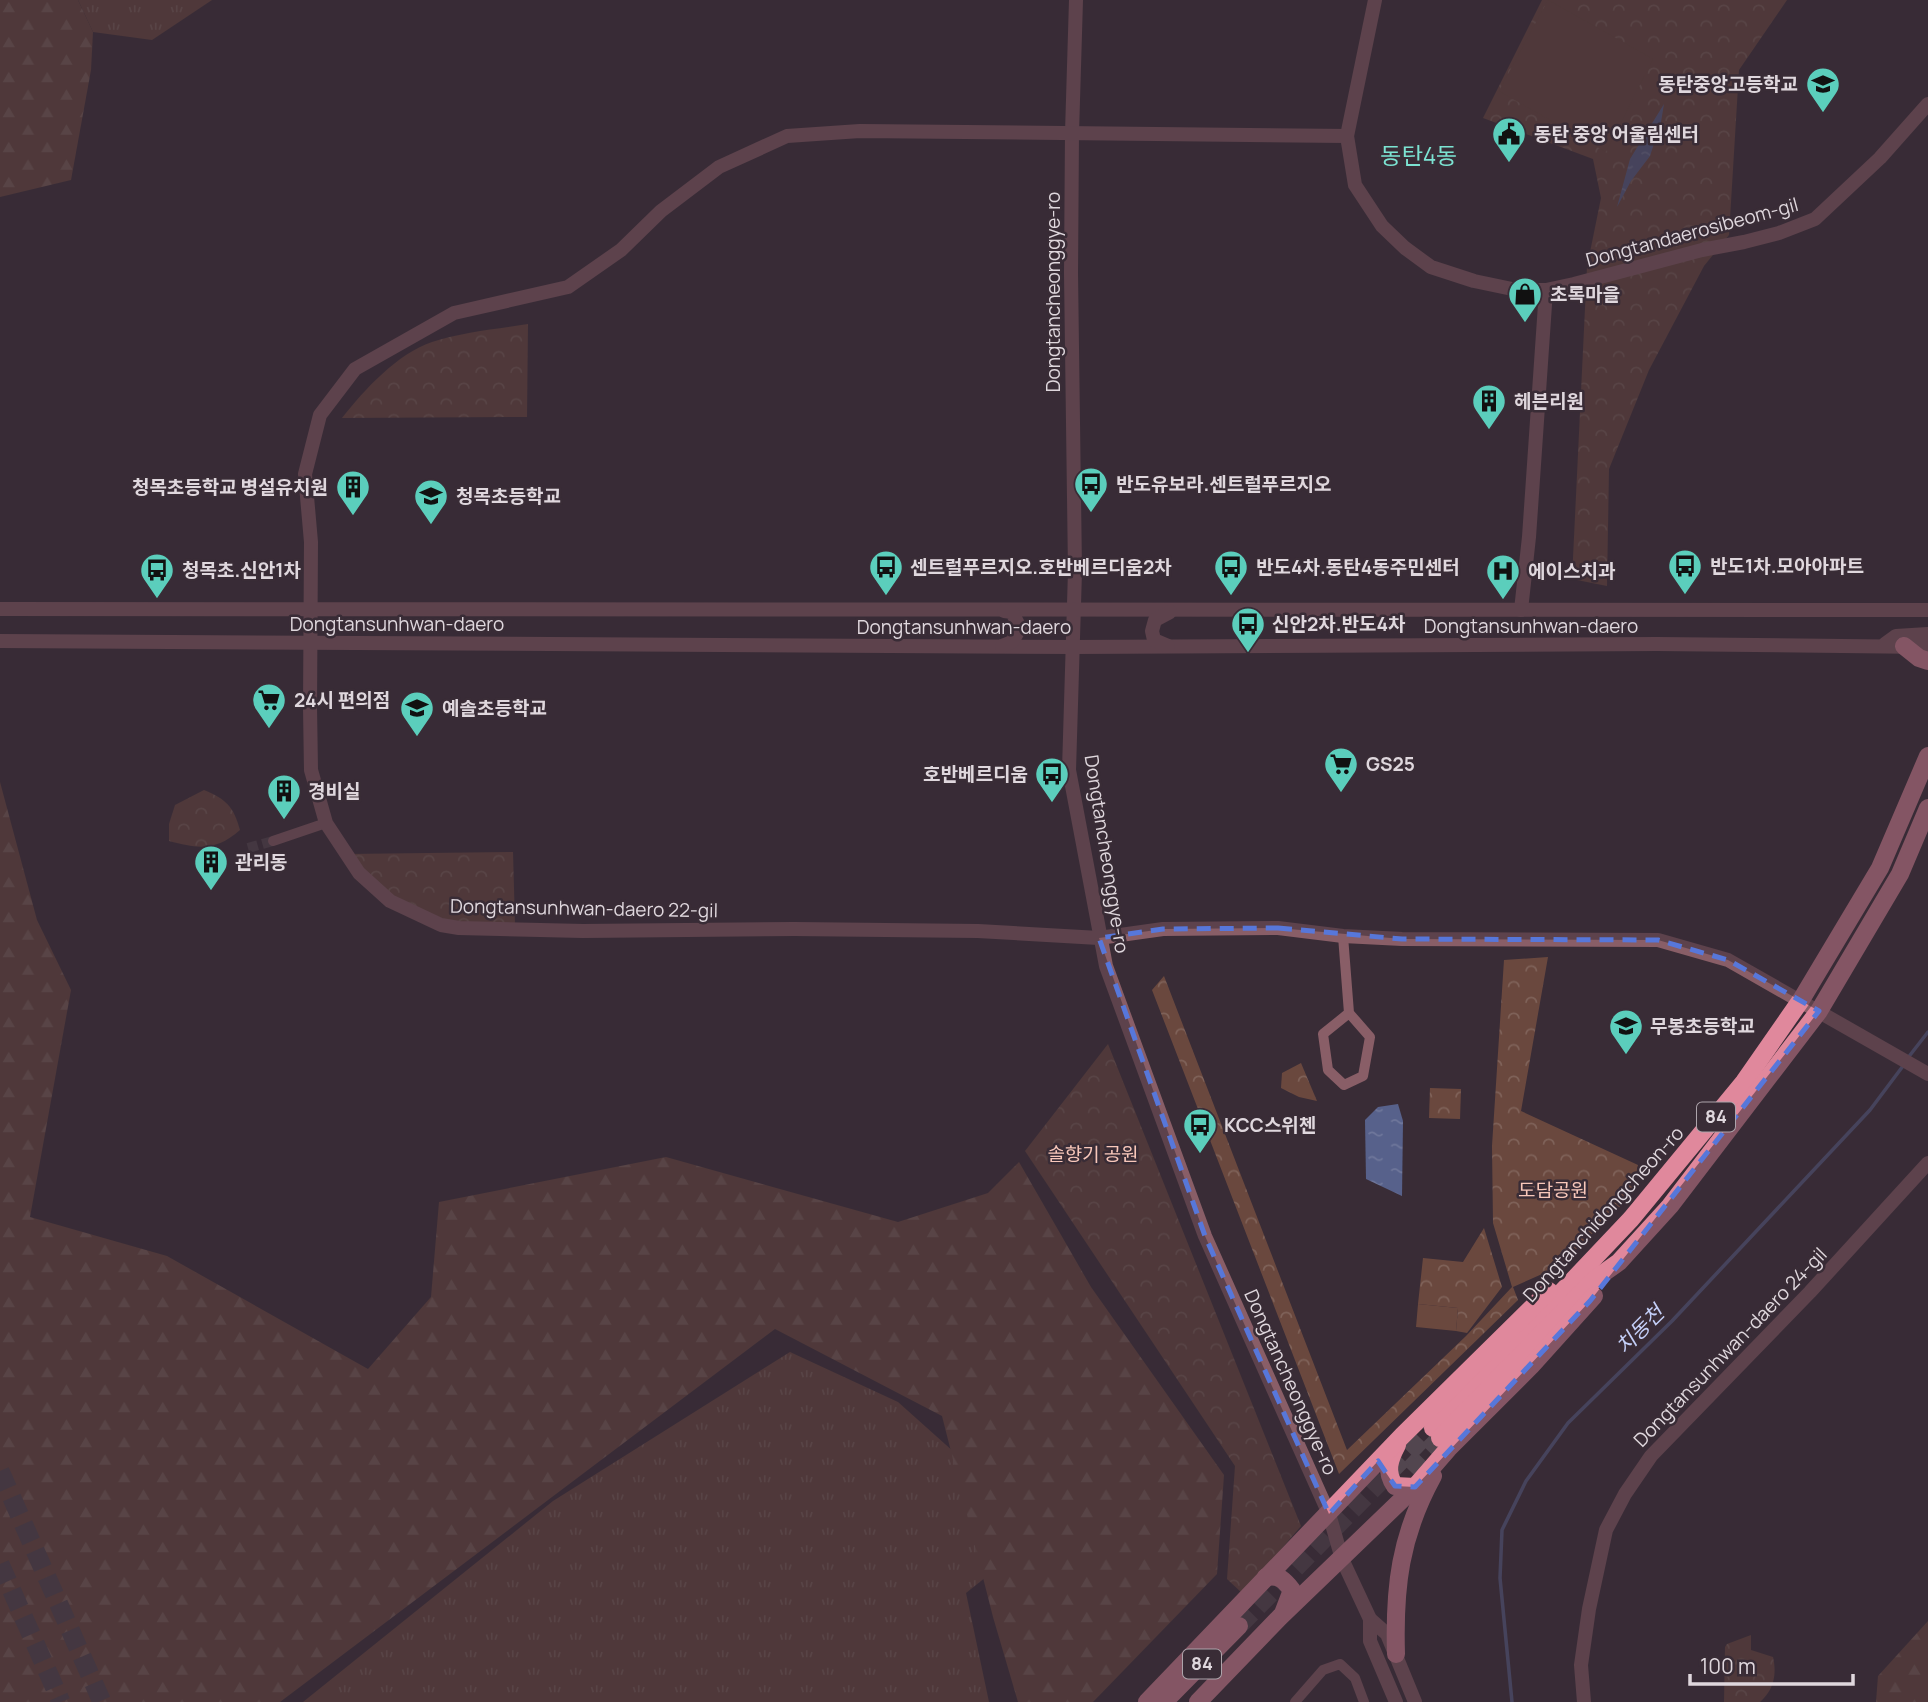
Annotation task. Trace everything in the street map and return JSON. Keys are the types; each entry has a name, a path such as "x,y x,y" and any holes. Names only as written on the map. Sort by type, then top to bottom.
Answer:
{"main road":[{"path":"1904,646 1928,661"},
{"name":"Dongtanchidongcheon-ro","path":"1440,1438 1604,1247 1632,1219 1744,1082 1801,1000 1880,868 1928,757"},
{"name":"Dongtanchidongcheon-ro","path":"1440,1438 1531,1366 1670,1206 1819,1011 1900,874 1928,808"},
{"path":"1147,1702 1402,1436 1526,1312 1585,1259 1604,1247"},
{"path":"1402,1436 1391,1456 1389,1478 1395,1486 1415,1487"},
{"path":"1198,1702 1280,1617 1415,1487 1440,1438"},
{"path":"1396,1654 1395,1613 1401,1557 1440,1438"},
{"path":"1266,1577 1276,1576 1292,1590 1280,1617"},
{"name":"84","path":"1164,1702 1242,1630 1182,1702"}],"street":[{"name":"Dongtancheonggye-ro","path":"1076,0 1072,133 1075,610 1069,770 1099,938 1106,966 1205,1236 1329,1514 1342,1559 1370,1619 1387,1634 1415,1702"},
{"name":"Dongtandaerosibeom-gil","path":"1375,0 1347,136 1355,185 1382,226 1405,248 1431,267 1475,281 1517,290 1546,290 1624,272 1702,250 1744,243 1815,219 1880,158 1928,104"},
{"name":"Dongtansunhwan-daero 22-gil","path":"1347,136 860,131 787,136 719,167 661,211 621,250 568,287 454,313 355,369 320,415 305,474 312,542 312,770 326,823 359,873 390,901 450,927 583,931 978,931 1099,938 1163,929 1278,928 1343,936 1402,939 1658,940 1728,960 1819,1011"},
{"path":"1521,610 1530,524 1546,290"},
{"name":"Dongtansunhwan-daero","path":"0,609 1926,611"},
{"path":"999,610 1012,612 1020,628 1012,642 1001,647"},
{"path":"1170,647 1154,640 1152,631 1155,620 1163,613 1174,610"},
{"path":"1884,645 1896,636 1928,634"},
{"name":"Dongtansunhwan-daero","path":"0,641 1073,648 1928,646"},
{"path":"273,841 326,823"},
{"path":"1343,936 1349,1013 1370,1037 1363,1076 1344,1085 1328,1070 1324,1034 1349,1013"},
{"path":"1819,1011 1928,1074"},
{"name":"Dongtansunhwan-daero 24-gil","path":"1584,1702 1581,1665 1589,1609 1606,1530 1625,1494 1651,1456 1810,1292 1928,1163"},
{"name":"Dongtancheonggye-ro","path":"1370,1619 1370,1641 1396,1702"},
{"path":"1295,1702 1323,1670 1340,1664 1355,1678 1364,1702"}],"highlighted area":[{"path":"1278,928 1402,939 1658,940 1728,960 1819,1011 1590,1301 1415,1487 1395,1486 1378,1461 1329,1514 1205,1236 1099,938 1163,929"}],"green space":[{"path":"0,0 78,0 93,32 91,70 71,180 0,197"},
{"path":"78,0 212,0 152,40 93,32"},
{"path":"1542,0 1787,0 1739,70 1729,235 1704,266 1649,370 1609,469 1607,586 1572,579 1587,267 1601,198 1593,159 1483,118"},
{"path":"1548,0 1653,59 1606,152 1499,91"},
{"path":"528,324 527,417 342,418 382,374 419,348 455,336"},
{"path":"0,782 37,920 71,990 30,1217 167,1256 368,1369 431,1297 439,1202 666,1157 898,1222 988,1193 1019,1162 1091,1287 1224,1475 1217,1574 1093,1702 1018,1702 993,1617 942,1416 775,1329 280,1702 0,1702"},
{"path":"204,790 228,805 240,830 215,845 198,847 169,841 169,824 175,805"},
{"path":"513,852 515,925 456,924 393,898 348,854"},
{"name":"도담공원","path":"1548,957 1521,1111 1638,1165 1632,1195 1558,1267 1513,1287 1518,1300 1339,1474 1152,990 1164,976 1347,1450 1466,1336 1512,1287 1493,1223 1492,1146 1504,960"},
{"name":"솔향기 공원","path":"1108,1044 1301,1526 1243,1594 1227,1579 1235,1466 1025,1151"},
{"path":"1301,1063 1317,1101 1299,1097 1281,1088 1282,1073"},
{"path":"1430,1088 1461,1089 1460,1119 1429,1118"},
{"path":"1484,1228 1502,1287 1467,1333 1456,1331 1458,1308 1418,1304 1423,1258 1463,1262"},
{"path":"1418,1304 1458,1308 1456,1331 1416,1327"},
{"path":"790,1352 898,1402 1002,1495 1011,1557 966,1593 989,1702 303,1702 553,1501"},
{"path":"1928,1621 1928,1702 1876,1702 1878,1676"},
{"path":"1751,1635 1751,1650 1773,1657 1775,1670 1771,1687 1760,1702 1724,1702 1725,1647"}],"water":[{"path":"1664,104 1650,156 1631,181 1617,207 1630,159"},
{"path":"1398,1104 1403,1121 1402,1196 1366,1179 1365,1120 1378,1107"}],"waterway":[{"name":"치동천","path":"1907,1059 1928,1032"},
{"name":"치동천","path":"1512,1702 1500,1578 1502,1530 1526,1481 1568,1423 1672,1321 1870,1110 1903,1066"}],"tunnel":[{"path":"248,848 273,841"},
{"path":"1239,1626 1433,1428"},
{"path":"1409,1470 1440,1438"},
{"path":"0,1471 102,1702"},
{"path":"0,1564 61,1702"}],"place":[{"name":"동탄중앙고등학교","path":"1823,114"},
{"name":"동탄 중앙 어울림센터","path":"1509,164"},
{"name":"초록마을","path":"1525,324"},
{"name":"헤븐리원","path":"1489,431"},
{"name":"반도유보라.센트럴푸르지오","path":"1091,514"},
{"name":"청목초등학교 병설유치원","path":"353,517"},
{"name":"청목초등학교","path":"431,526"},
{"name":"반도1차.모아아파트","path":"1685,596"},
{"name":"센트럴푸르지오.호반베르디움2차","path":"886,597"},
{"name":"반도4차.동탄4동주민센터","path":"1231,597"},
{"name":"청목초.신안1차","path":"157,600"},
{"name":"에이스치과","path":"1503,601"},
{"name":"신안2차.반도4차","path":"1248,654"},
{"name":"24시 편의점","path":"269,730"},
{"name":"예솔초등학교","path":"417,738"},
{"name":"GS25","path":"1341,794"},
{"name":"호반베르디움","path":"1052,804"},
{"name":"경비실","path":"284,821"},
{"name":"관리동","path":"211,892"},
{"name":"무봉초등학교","path":"1626,1056"},
{"name":"KCC스위첸","path":"1200,1155"}],"district":[{"name":"동탄4동","path":"1419,156"}]}
